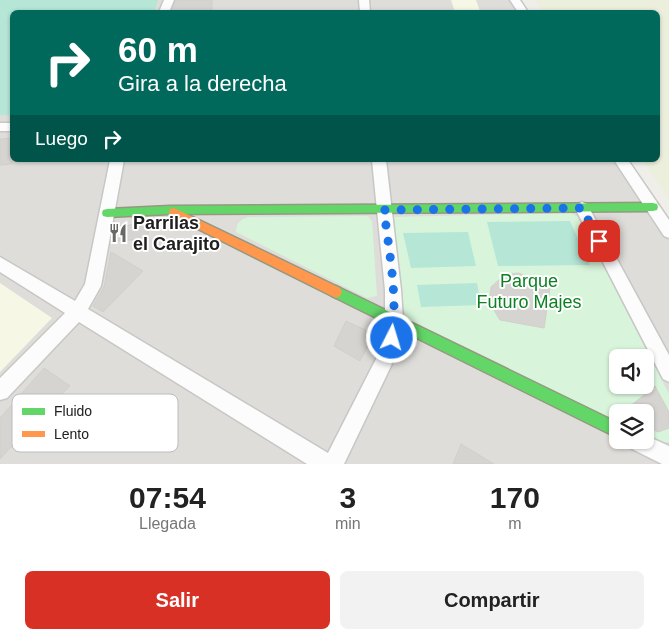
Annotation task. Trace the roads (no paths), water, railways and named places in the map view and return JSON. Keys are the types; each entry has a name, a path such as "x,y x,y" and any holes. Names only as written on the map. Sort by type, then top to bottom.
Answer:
{"street":[{"path":"0,391 78,311 93,286 117,162"},
{"path":"333,464 385,360 392,338 394,320 393,290 379,162"},
{"path":"622,162 669,232"},
{"path":"106,213 170,210 653,207"},
{"path":"582,208 669,373"},
{"path":"170,210 609,427"},
{"path":"0,264 326,464"},
{"path":"653,449 669,457"}],"place":[{"name":"Parrilas el Carajito","path":"118,233"}],"park label":[{"name":"Parque Futuro Majes","path":"529,291"}]}
